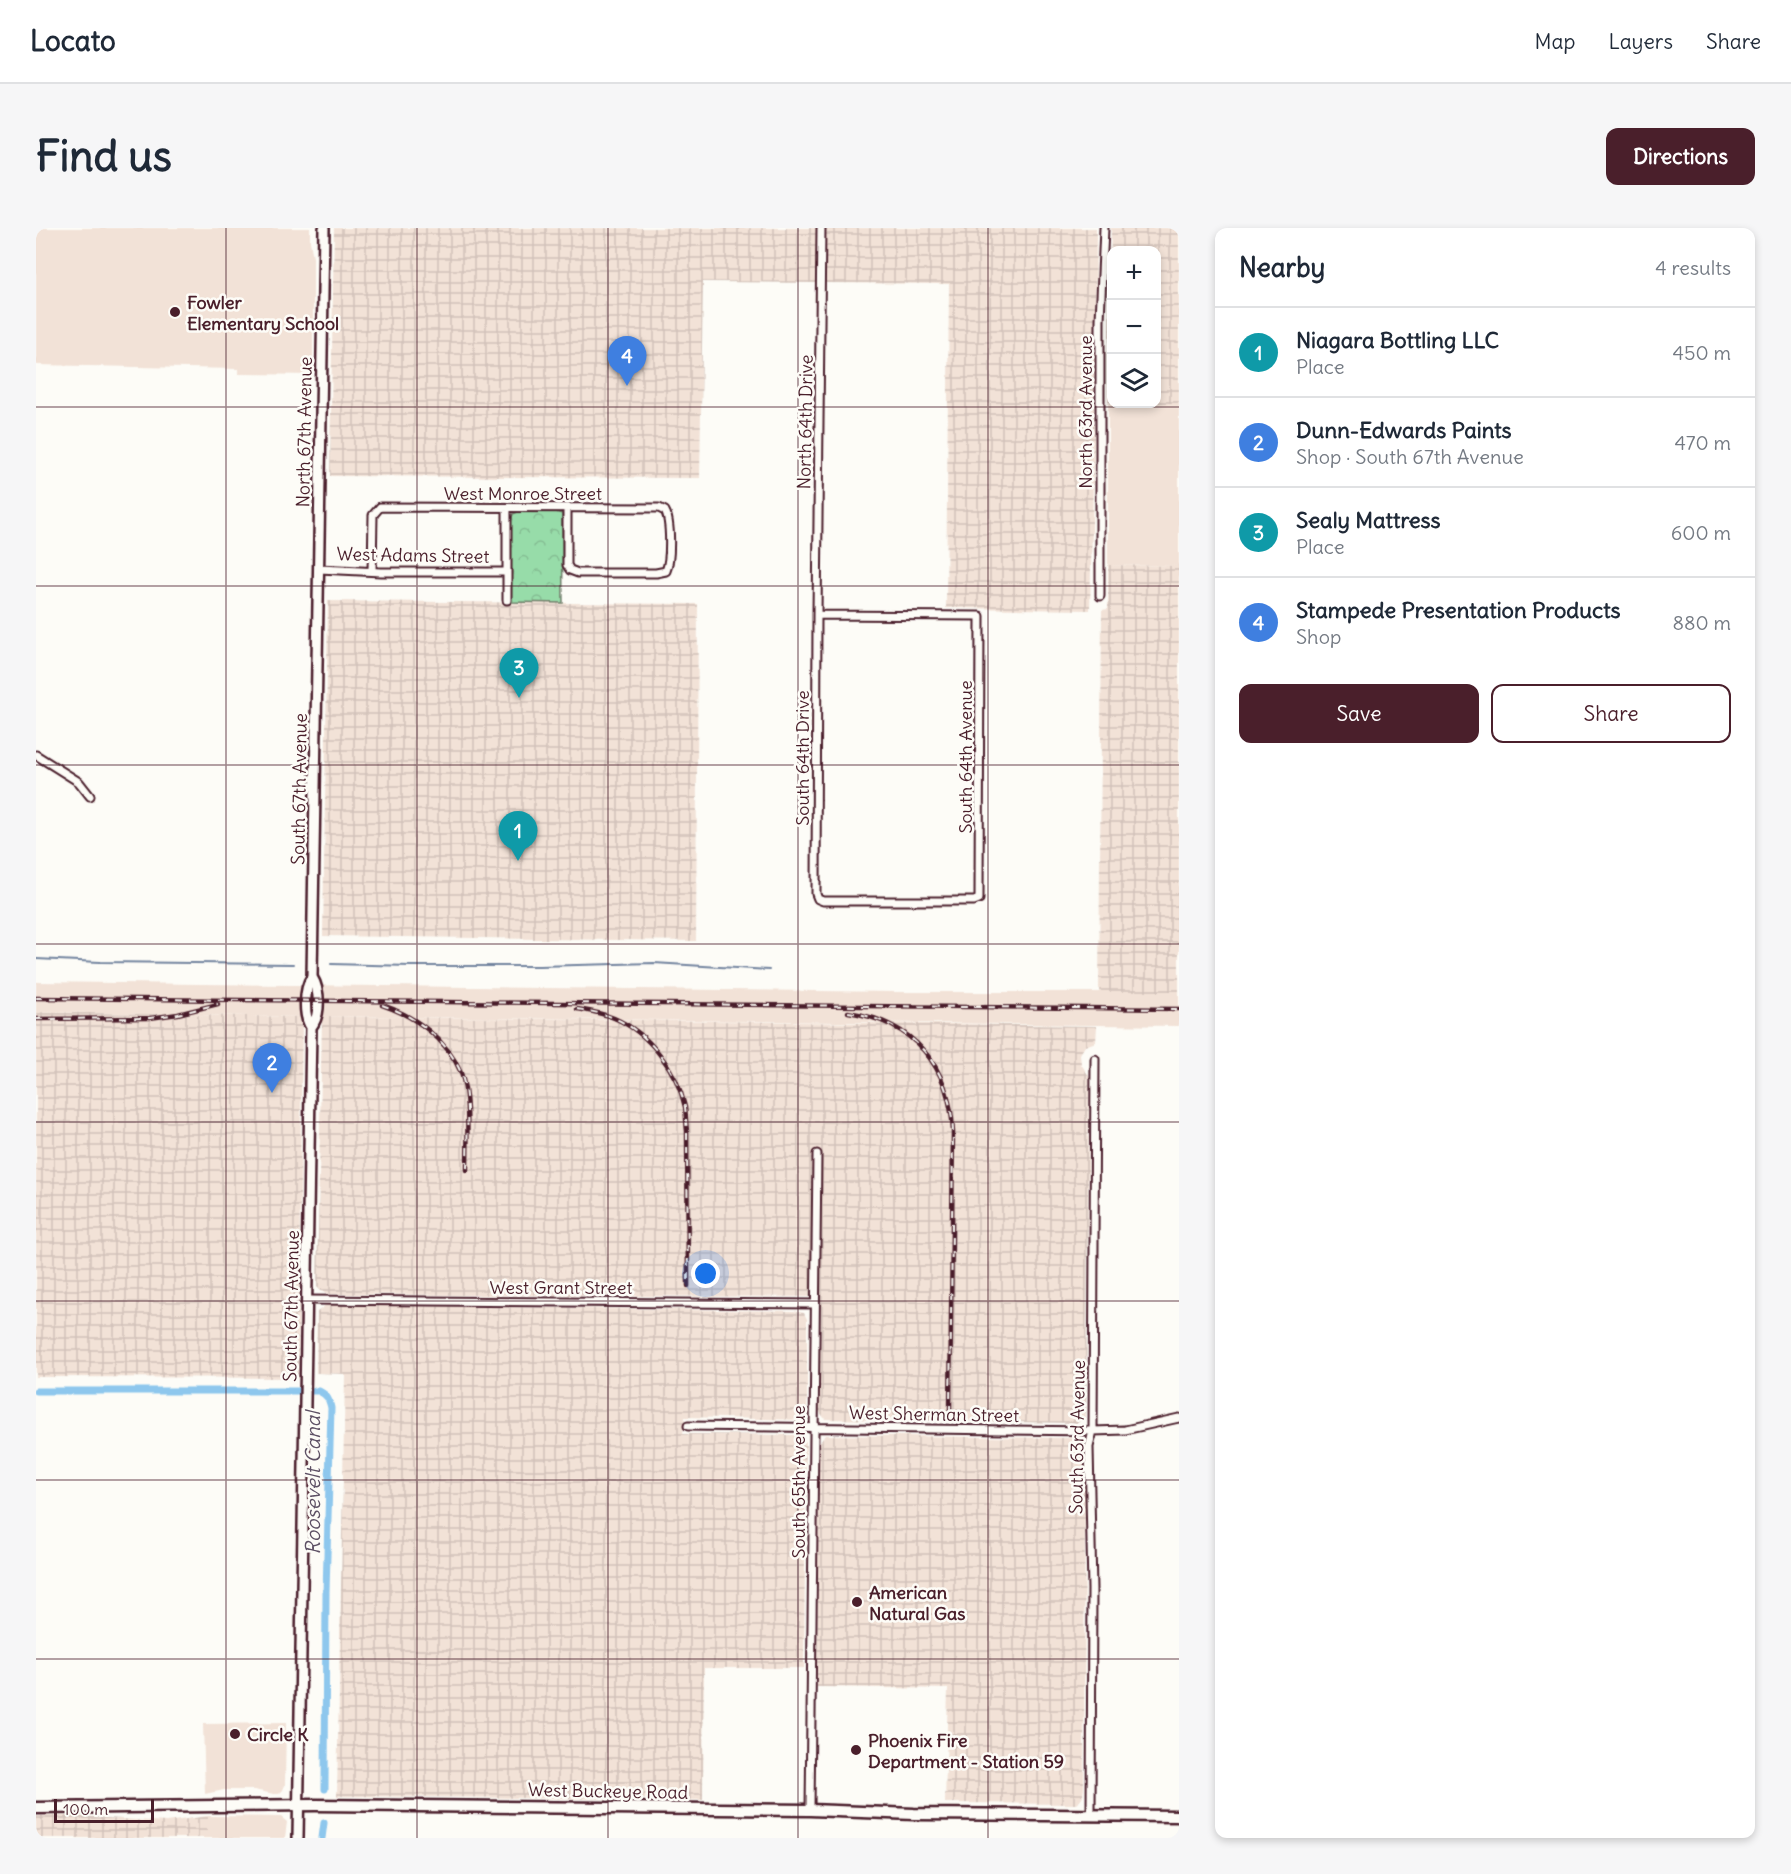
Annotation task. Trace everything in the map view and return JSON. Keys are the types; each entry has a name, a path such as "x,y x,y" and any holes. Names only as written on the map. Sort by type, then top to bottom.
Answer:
{"main road":[{"name":"North 67th Avenue","path":"318,601 324,228"},
{"name":"South 67th Avenue","path":"298,1838 311,1027 306,1020 306,1010 307,984 312,977 318,601"},
{"name":"West Buckeye Road","path":"36,1808 298,1805 1179,1816"}],"street":[{"name":"North 64th Drive","path":"817,615 821,228"},
{"name":"North 63rd Avenue","path":"1100,596 1100,320 1104,228"},
{"name":"West Monroe Street","path":"372,571 373,514 380,507 659,508 665,511 668,519 669,560 666,571 579,573 570,570 567,565 567,508"},
{"path":"507,508 507,600"},
{"name":"West Adams Street","path":"319,569 507,572"},
{"name":"South 64th Avenue","path":"817,615 980,616 979,899"},
{"name":"South 64th Drive","path":"817,615 816,894 818,899 975,901 979,899"},
{"path":"36,755 79,782 90,796"},
{"name":"South 63rd Avenue","path":"1091,1815 1092,1624 1089,1447 1093,1431 1095,1059"},
{"name":"South 65th Avenue","path":"810,1810 817,1154"},
{"name":"West Grant Street","path":"308,1300 814,1304"},
{"name":"West Sherman Street","path":"688,1426 1093,1431 1141,1427 1179,1418"}],"shaded area":[{"name":"Fowler Elementary School","path":"36,228 310,228 313,258 313,375 238,374 238,369 36,365"},
{"path":"334,228 1096,228 1090,610 946,608 949,284 703,282 700,478 330,476"},
{"path":"1111,228 1179,228 1179,403 1161,403 1161,246 1111,246"},
{"path":"1161,403 1179,403 1179,566 1108,565 1108,408 1161,408"},
{"path":"1108,565 1179,566 1179,992 1099,992 1102,610 1108,609"},
{"path":"328,601 698,604 696,941 323,936"},
{"path":"36,982 898,992 1179,992 1179,1026 36,1012"},
{"path":"36,1012 302,1017 298,1378 36,1377"},
{"path":"322,1016 1097,1026 1096,1042 1085,1046 1080,1054 1081,1064 1089,1076 1085,1418 1077,1423 825,1419 819,1411 821,1297 328,1294 321,1291 317,1287"},
{"path":"326,1305 794,1311 804,1313 807,1319 807,1412 804,1418 801,1420 685,1417 683,1434 798,1435 806,1442 804,1668 704,1668 703,1800 337,1796 345,1374 316,1373 317,1312"},
{"path":"825,1435 1081,1439 1085,1445 1084,1788 1080,1801 1076,1804 945,1803 948,1689 817,1687 819,1444"},
{"path":"286,1723 285,1785 279,1794 254,1790 224,1790 205,1794 203,1724"},
{"path":"36,1816 78,1816 166,1822 208,1816 208,1838 36,1838"},
{"path":"208,1816 281,1817 287,1822 285,1838 208,1838"}],"green space":[{"path":"518,512 562,514 563,603 511,602 511,520 513,514"}],"waterway":[{"path":"36,959 293,964"},
{"path":"331,964 539,966 654,963 769,970"},
{"name":"Roosevelt Canal","path":"36,1391 319,1391 327,1398 331,1408 326,1592 325,1789"},
{"name":"Roosevelt Canal","path":"322,1838 324,1823"}],"railway":[{"path":"36,998 1179,1009"},
{"path":"36,1019 150,1018 218,1004"},
{"path":"382,1005 406,1015 429,1030 439,1039 455,1061 461,1073 466,1094 467,1170"},
{"path":"577,1009 614,1018 639,1033 660,1054 681,1093 687,1131 688,1286"},
{"path":"848,1012 871,1017 892,1026 909,1037 924,1051 945,1087 953,1132 950,1411"}],"place":[{"name":"Fowler Elementary School","path":"175,312"},
{"name":"Stampede Presentation Products","path":"627,386"},
{"name":"Sealy Mattress","path":"519,698"},
{"name":"Niagara Bottling LLC","path":"518,861"},
{"name":"Dunn-Edwards Paints","path":"272,1093"},
{"name":"American Natural Gas","path":"857,1602"},
{"name":"Circle K","path":"235,1734"},
{"name":"Phoenix Fire Department - Station 59","path":"856,1750"}]}
